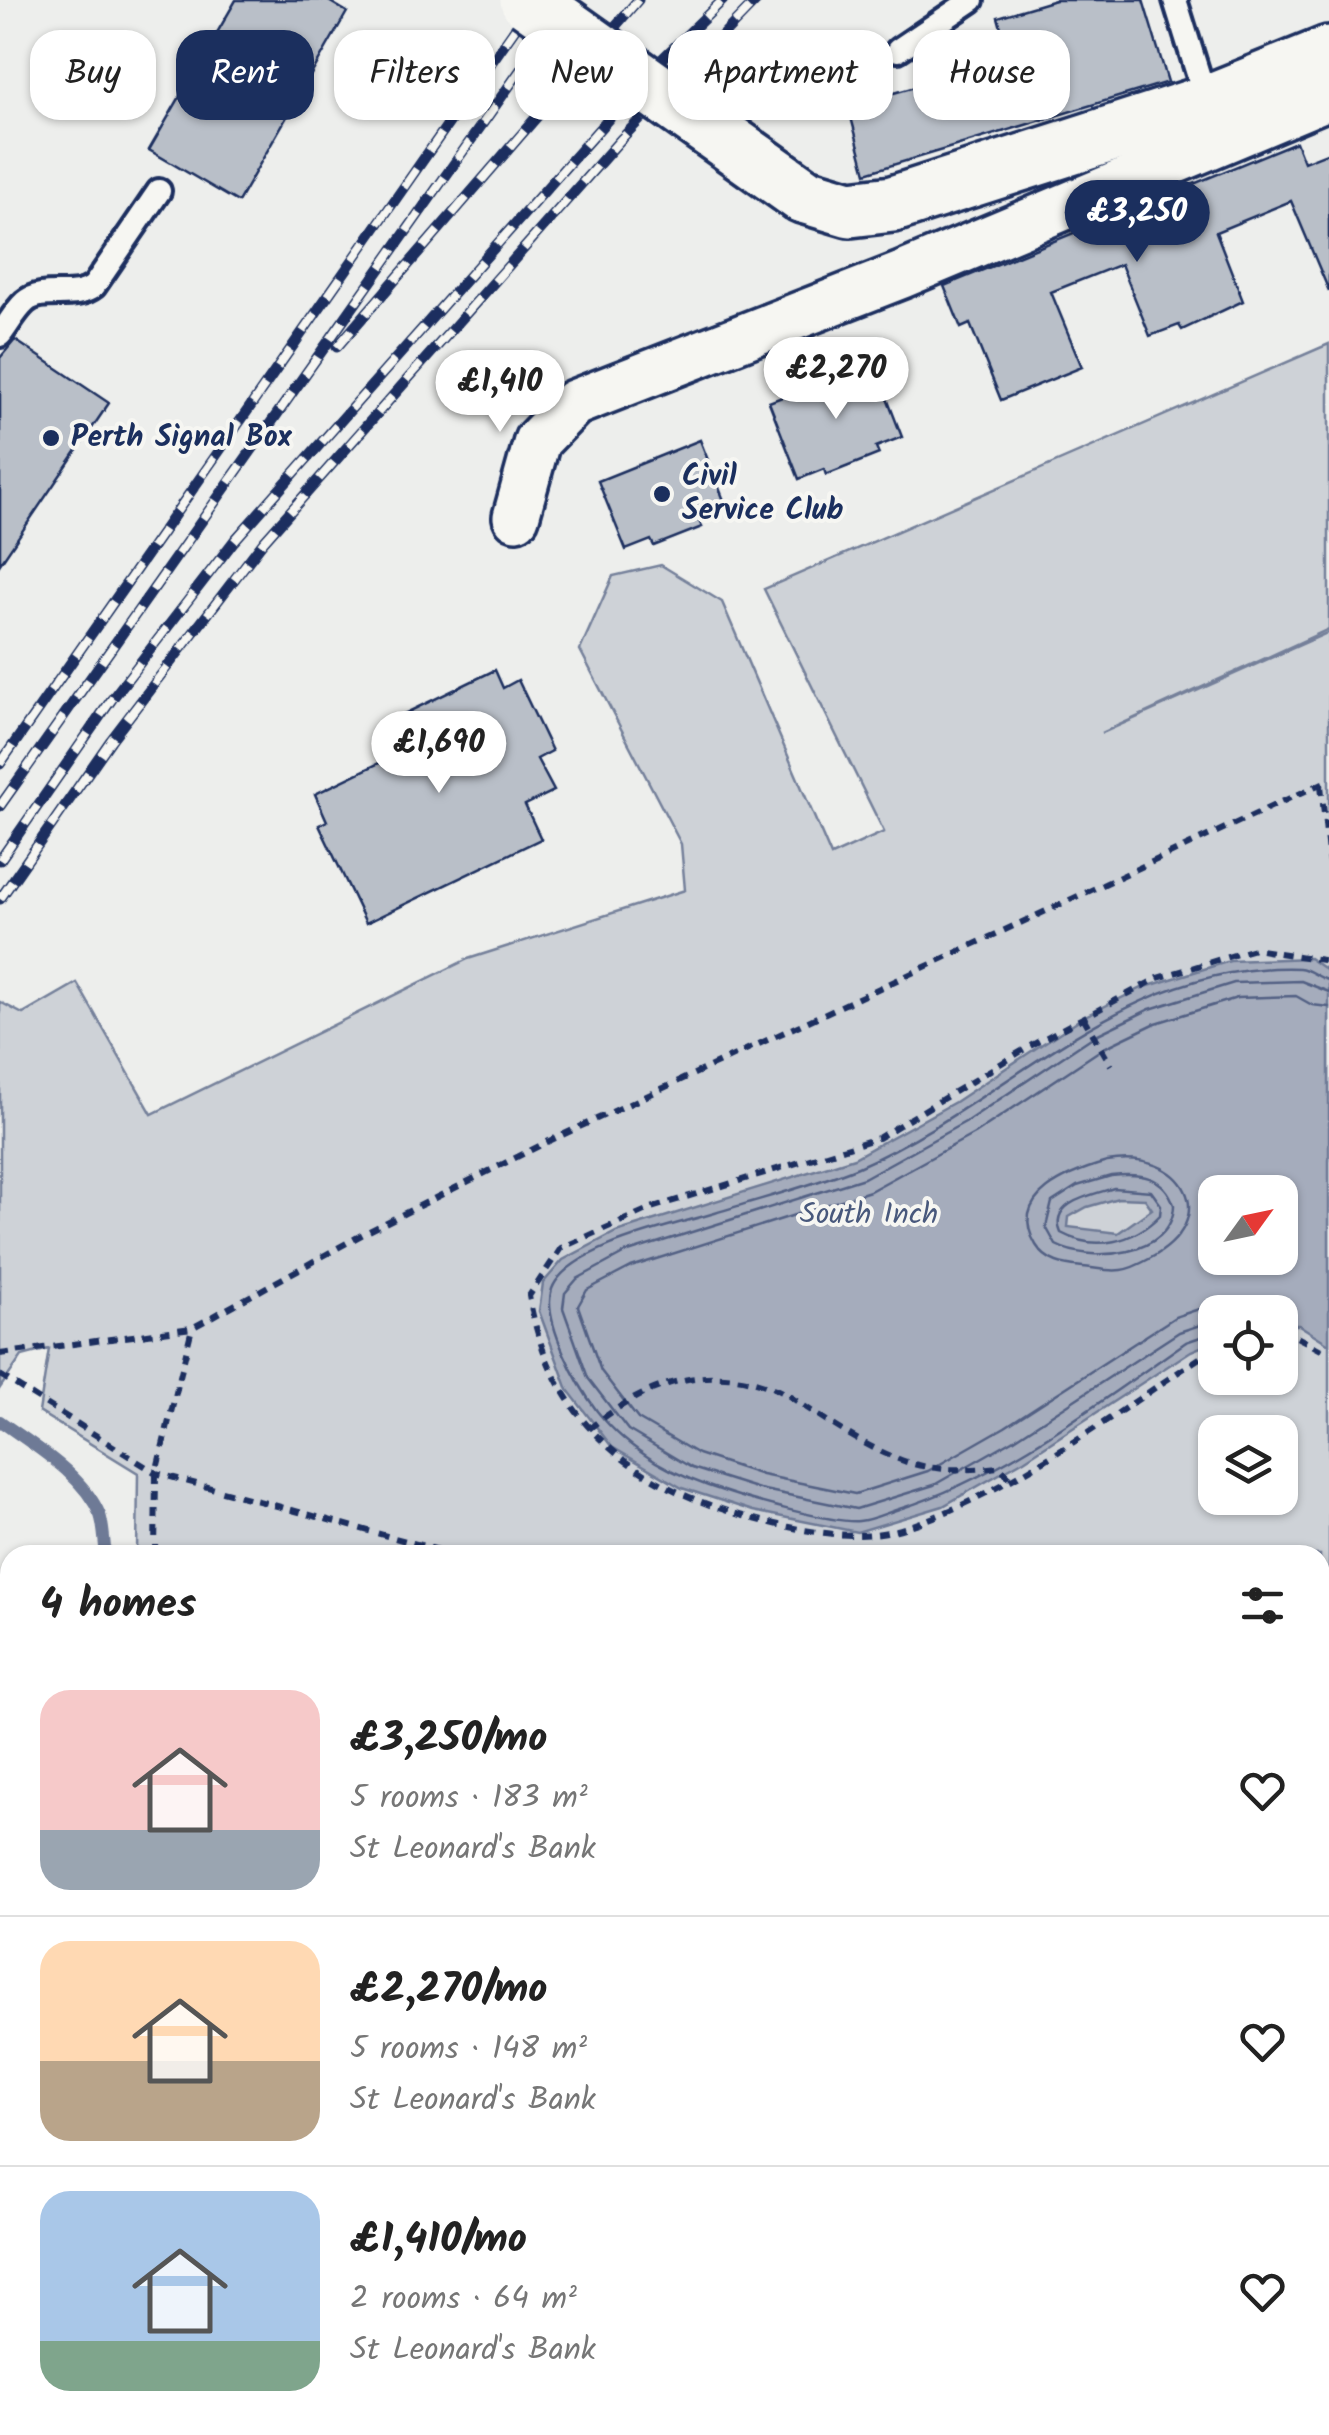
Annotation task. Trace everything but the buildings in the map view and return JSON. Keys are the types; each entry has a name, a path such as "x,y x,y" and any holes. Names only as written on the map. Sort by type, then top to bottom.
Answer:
{"street":[{"path":"528,0 803,194 850,209 893,204 1207,103 1329,54"},
{"path":"516,518 537,442 574,403 902,275 1329,96"}],"lane":[{"path":"898,50 972,0"},
{"path":"1175,0 1207,103"},
{"path":"0,335 25,302 35,296 83,294 94,286 159,190"}],"path":[{"path":"0,1354 192,1328 364,1233 547,1142 1325,782 1329,863"},
{"path":"1198,1359 1011,1479 904,1528 832,1536 722,1512 648,1478 588,1429 560,1392 536,1340 529,1296 561,1248 651,1208 878,1138 1083,1016 1158,978 1254,949 1329,961"},
{"path":"1083,1016 1112,1065"},
{"path":"155,1545 156,1473 192,1328"},
{"path":"1298,1338 1329,1354"},
{"path":"588,1429 618,1406 656,1385 710,1373 774,1388 855,1439 904,1461 956,1470 1000,1467 1011,1479"},
{"path":"0,1374 156,1473 420,1545"}],"green space":[{"name":"South Inch","path":"1329,344 1329,629 1102,733 1329,632 1329,1545 137,1545 138,1473 39,1412 49,1349 22,1356 0,1388 0,1002 23,1014 77,983 152,1114 468,959 685,890 681,844 580,650 613,576 661,565 722,602 831,856 884,832 764,589"}],"water":[{"path":"1309,958 1329,972 1329,1344 1298,1325 1298,1295 1198,1295 1198,1348 1024,1460 943,1506 857,1532 753,1511 682,1488 612,1447 568,1390 539,1311 543,1283 563,1260 616,1232 854,1158 955,1102 1083,1017 1142,988 1230,961","holes":["1118,1198 1145,1199 1152,1209 1118,1233 1068,1227 1069,1217 1087,1207"]}],"waterway":[{"path":"0,1421 56,1462 82,1487 100,1515 105,1545"}],"railway":[{"path":"0,764 535,0"},
{"path":"0,806 570,0"},
{"path":"337,347 638,0"},
{"path":"0,860 112,699 234,541 656,65 723,0"},
{"path":"0,899 111,740 263,542 622,138 757,0"}],"place":[{"name":"Perth Signal Box","path":"51,438"},
{"name":"Civil Service Club","path":"662,494"}]}
